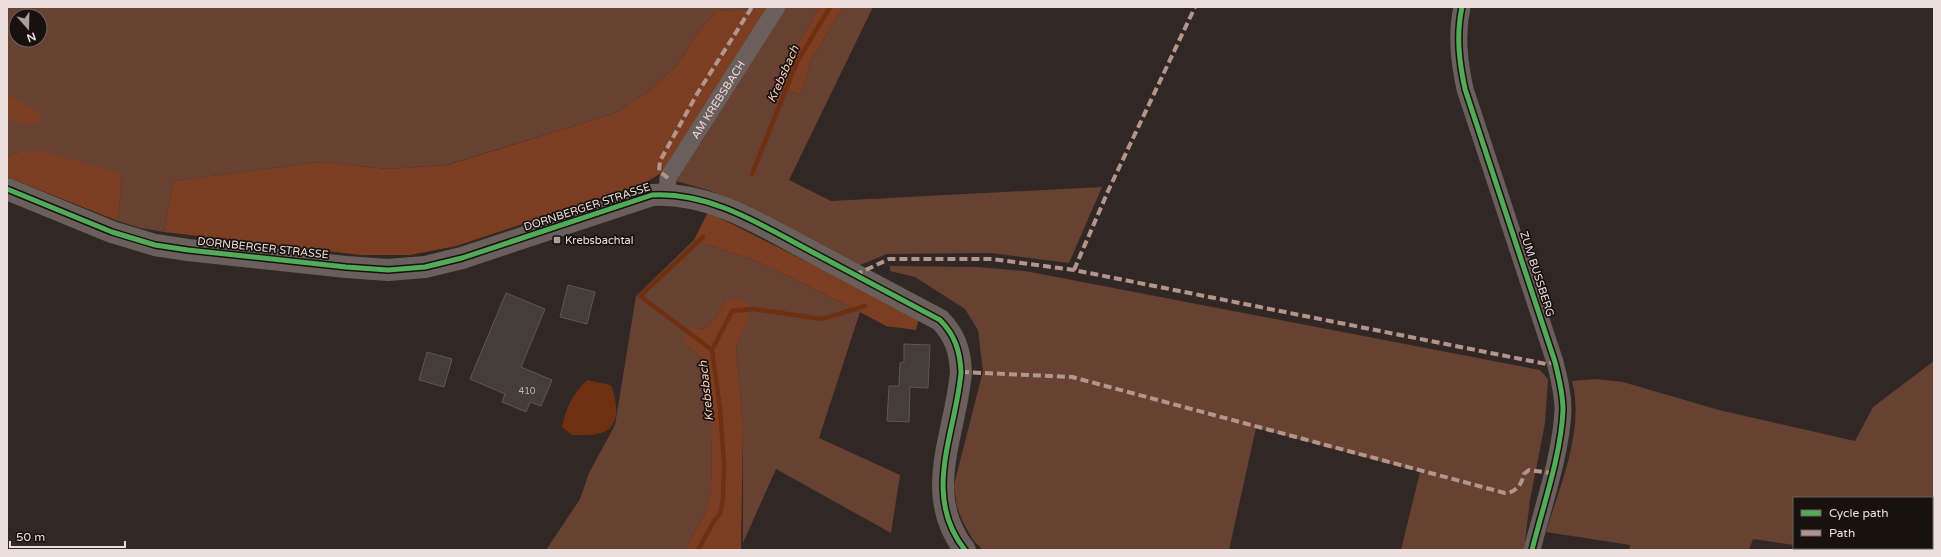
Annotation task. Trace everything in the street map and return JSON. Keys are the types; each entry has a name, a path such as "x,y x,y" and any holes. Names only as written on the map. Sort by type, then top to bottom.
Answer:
{"street":[{"name":"AM KREBSBACH","path":"667,194 668,178 777,7"},
{"name":"ZUM BUSSBERG","path":"1462,7 1458,37 1459,60 1466,89 1555,362 1561,387 1563,409 1560,438 1532,550"},
{"name":"DORNBERGER STRASSE","path":"7,189 112,232 156,244 188,250 388,270 425,267 462,258 652,195 682,195 715,203 749,219 940,320 947,327 957,346 960,356 961,372 942,491 944,510 948,523 957,540 965,550"}],"shaded area":[{"path":"7,7 758,7 757,9 716,11 697,34 676,66 649,91 615,113 446,165 388,169 321,162 173,181 164,232 140,228 118,221 122,174 22,151 7,156"},
{"path":"758,7 772,7 665,171 641,185 456,246 410,255 361,255 164,232 173,181 321,162 388,169 447,165 615,113 649,91 676,66 697,34 716,11 757,9"},
{"path":"784,7 819,7 789,60 778,87 801,95 810,62 843,7 873,7 789,180 831,201 1102,187 1069,263 991,253 887,254 853,268 766,219 711,191 676,181"},
{"path":"819,7 843,7 810,62 801,95 778,87 789,60"},
{"path":"7,95 37,110 40,120 32,125 28,125 7,117"},
{"path":"22,151 42,151 122,174 118,221 7,177 7,156"},
{"path":"708,212 919,318 916,330 886,326 759,262 694,240"},
{"path":"694,240 759,262 860,312 819,438 900,475 891,533 776,469 743,543 743,428 736,346 748,320 748,303 725,300 719,313 710,324 702,329 694,327 686,344 704,360 712,401 712,436 711,490 704,516 684,550 546,550 580,499 589,473 615,425 636,296"},
{"path":"890,266 978,267 1025,271 1540,370 1548,379 1545,423 1530,500 1524,550 1401,550 1420,472 1256,428 1229,550 983,550 973,540 963,522 957,507 954,485 983,371 978,330 965,309 915,277 890,271"},
{"path":"739,298 748,303 748,321 736,346 743,428 741,550 684,550 704,516 711,490 712,401 704,360 686,344 684,336 688,329 694,327 702,329 710,324 719,313 725,300"},
{"path":"1934,361 1933,519 1933,497 1793,497 1793,545 1753,539 1749,550 1629,550 1630,545 1546,532 1564,476 1573,438 1575,400 1572,381 1596,379 1623,382 1719,410 1855,441 1873,407"},
{"path":"587,380 611,385 616,403 616,416 611,427 602,433 572,435 562,427 568,407 574,396"},
{"path":"1821,549 1870,549 1860,551 1836,551"}],"building":[{"path":"568,285 595,292 587,324 560,317"},
{"path":"506,293 545,309 521,367 552,380 541,406 530,402 526,412 502,402 505,394 470,379"},
{"path":"904,344 930,345 928,388 910,387 909,422 887,421 889,386 899,386 900,363 904,362"},
{"path":"427,352 452,359 444,387 419,380"}],"waterway":[{"name":"Krebsbach","path":"752,174 797,62 830,7"},
{"name":"Krebsbach","path":"698,550 714,521 720,514 723,499 724,463 720,408 712,350 640,296 703,237"},
{"path":"712,350 732,311 753,309 822,319 865,306"}],"marked path":[{"path":"668,178 659,171 660,161 697,94 752,7"},
{"path":"1074,270 1109,189 1195,7"},
{"path":"855,275 889,259 992,259 1074,270 1546,364 1555,362"},
{"path":"961,372 1072,377 1505,493 1515,490 1522,481 1524,474 1529,470 1551,473"}],"cycle path":[{"path":"1462,7 1459,28 1459,48 1465,89 1555,362 1562,398 1562,427 1559,445 1532,550"},
{"path":"7,189 112,232 155,245 346,267 388,270 425,267 462,258 652,195 696,199 717,205 757,223 940,320 945,326 956,344 961,372 958,395 948,441 943,486 945,508 952,529 965,550"}],"place":[{"name":"Krebsbachtal","path":"557,240"}]}
